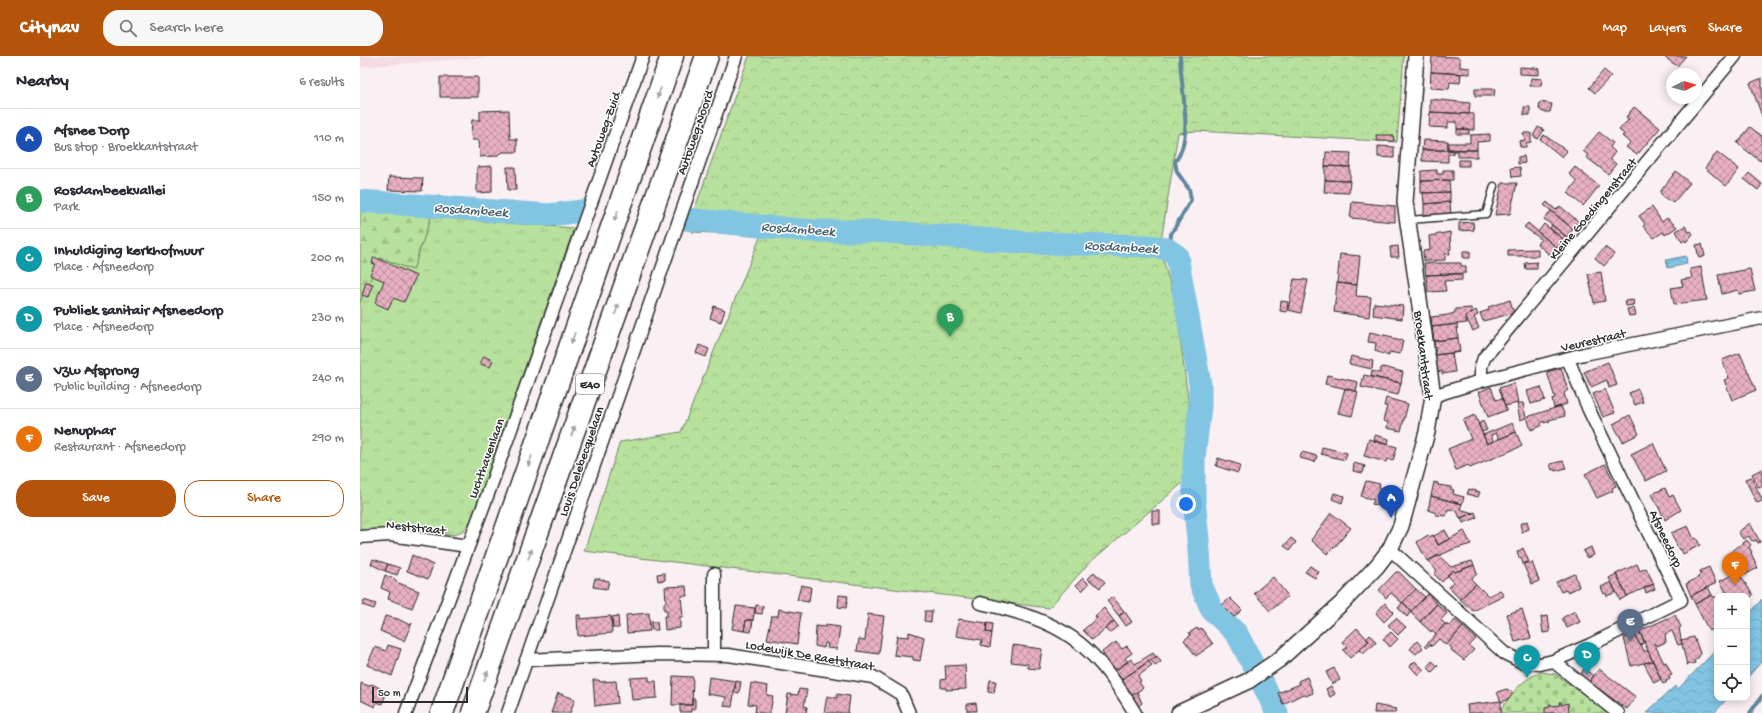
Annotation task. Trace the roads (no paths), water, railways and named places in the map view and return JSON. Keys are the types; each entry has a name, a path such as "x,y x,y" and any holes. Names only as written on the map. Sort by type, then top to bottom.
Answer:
{"highway":[{"name":"E40","path":"442,713 672,56"},
{"name":"E40","path":"473,713 707,56"}],"street":[{"name":"Autoweg-Zuid","path":"588,212 643,56"},
{"name":"Autoweg-Noord","path":"679,218 736,56"},
{"name":"Broekkantstraat","path":"1179,713 1248,681 1280,659 1342,603 1377,566 1390,549 1401,526 1412,492 1427,432 1433,396 1407,220 1406,182 1416,56"},
{"name":"Kleine Goedingenstraat","path":"1481,381 1481,367 1484,358 1735,56"},
{"name":"Luchthavenlaan","path":"406,713 468,546 588,212"},
{"name":"Louis Delebecquelaan","path":"508,713 679,218"},
{"name":"Veurestraat","path":"1433,396 1481,381 1568,359 1762,318"},
{"name":"Afsneedorp","path":"1390,549 1504,653 1524,663 1540,664 1553,661 1590,645 1681,600 1589,410 1568,359"},
{"name":"Neststraat","path":"360,537 390,535 468,546"},
{"path":"714,574 714,655"},
{"path":"980,603 1013,610 1040,619 1076,639 1100,662 1121,689 1135,713"},
{"name":"Lodewijk De Raetstraat","path":"526,660 657,654 728,655 873,678 901,694 909,713"},
{"path":"1553,661 1618,713"}],"lane":[{"path":"1407,220 1486,214 1494,186"}],"water":[{"path":"1686,256 1687,264 1668,268 1666,260"},
{"path":"1762,599 1762,661 1750,675 1750,629 1750,613"},
{"path":"1714,652 1714,701 1725,701 1714,713 1646,713 1675,686 1678,689"}],"waterway":[{"path":"1170,251 1171,234 1191,200 1189,189 1177,172 1175,162 1181,151 1185,125 1180,56"},
{"name":"Rosdambeek","path":"360,201 549,215 582,211"},
{"name":"Rosdambeek","path":"685,219 813,231 873,231 1035,243 1151,246 1167,249 1177,256 1200,384 1200,406 1194,458 1194,499 1201,585 1212,610 1237,634 1252,663"},
{"name":"Rosdambeek","path":"1263,684 1277,713"},
{"path":"1750,713 1762,696"}],"place":[{"name":"Rosdambeekvallei","path":"950,337"},
{"name":"Afsnee Dorp","path":"1391,518"},
{"name":"Nenuphar","path":"1735,585"},
{"name":"Vzw Afsprong","path":"1630,642"},
{"name":"Publiek sanitair Afsneedorp","path":"1587,675"},
{"name":"Inhuldiging kerkhofmuur","path":"1527,678"}]}
